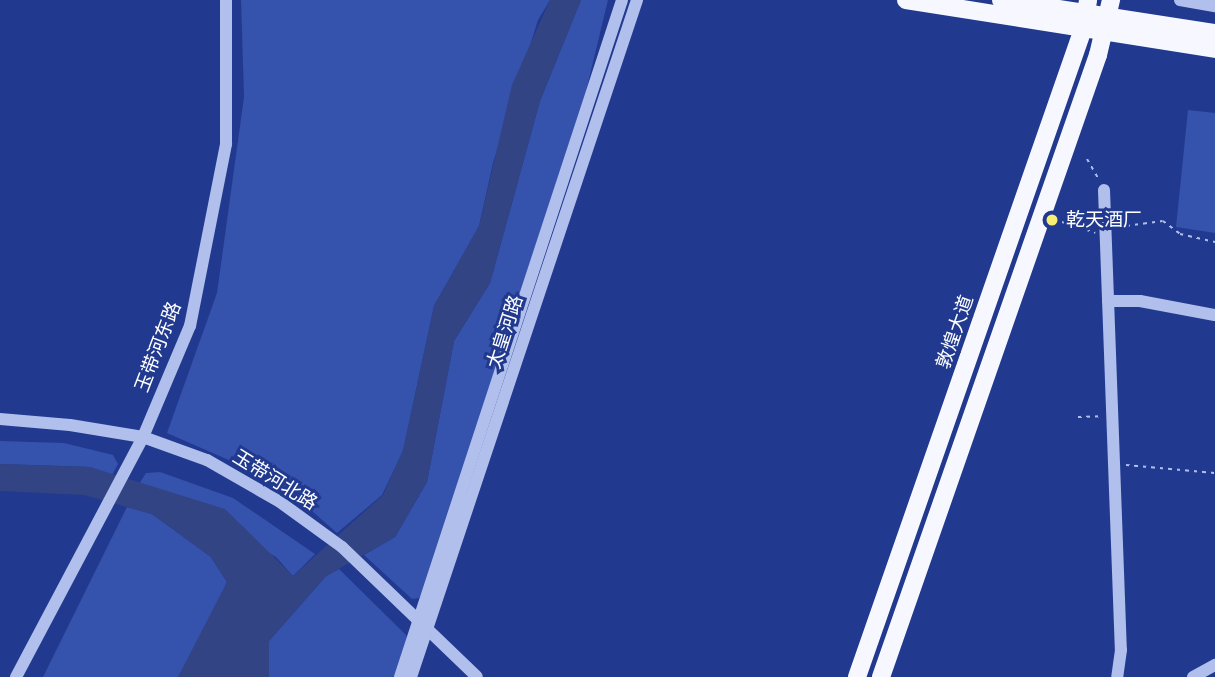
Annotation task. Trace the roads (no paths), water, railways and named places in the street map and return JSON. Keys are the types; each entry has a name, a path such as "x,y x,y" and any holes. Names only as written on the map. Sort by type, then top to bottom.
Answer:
{"main road":[{"path":"906,0 1085,14 1109,8 1215,33"},
{"path":"1001,0 1085,14 1104,35 1215,49"},
{"path":"881,677 1104,35 1109,8"},
{"name":"敦煌大道","path":"857,677 1085,14"}],"street":[{"name":"玉带河东路","path":"16,677 143,438 190,326 213,225 226,144 226,0"},
{"name":"太皇河路","path":"411,677 423,627 622,0"},
{"path":"1180,0 1215,6"},
{"name":"太皇河路","path":"400,677 423,627 634,4"},
{"path":"1104,190 1121,650 1117,677"},
{"path":"1108,301 1140,301 1215,315"},
{"name":"玉带河北路","path":"0,419 71,425 143,438 207,460 280,502 342,547 477,677"},
{"path":"1193,677 1215,665"}],"place":[{"name":"乾天酒厂","path":"1052,220"}]}
